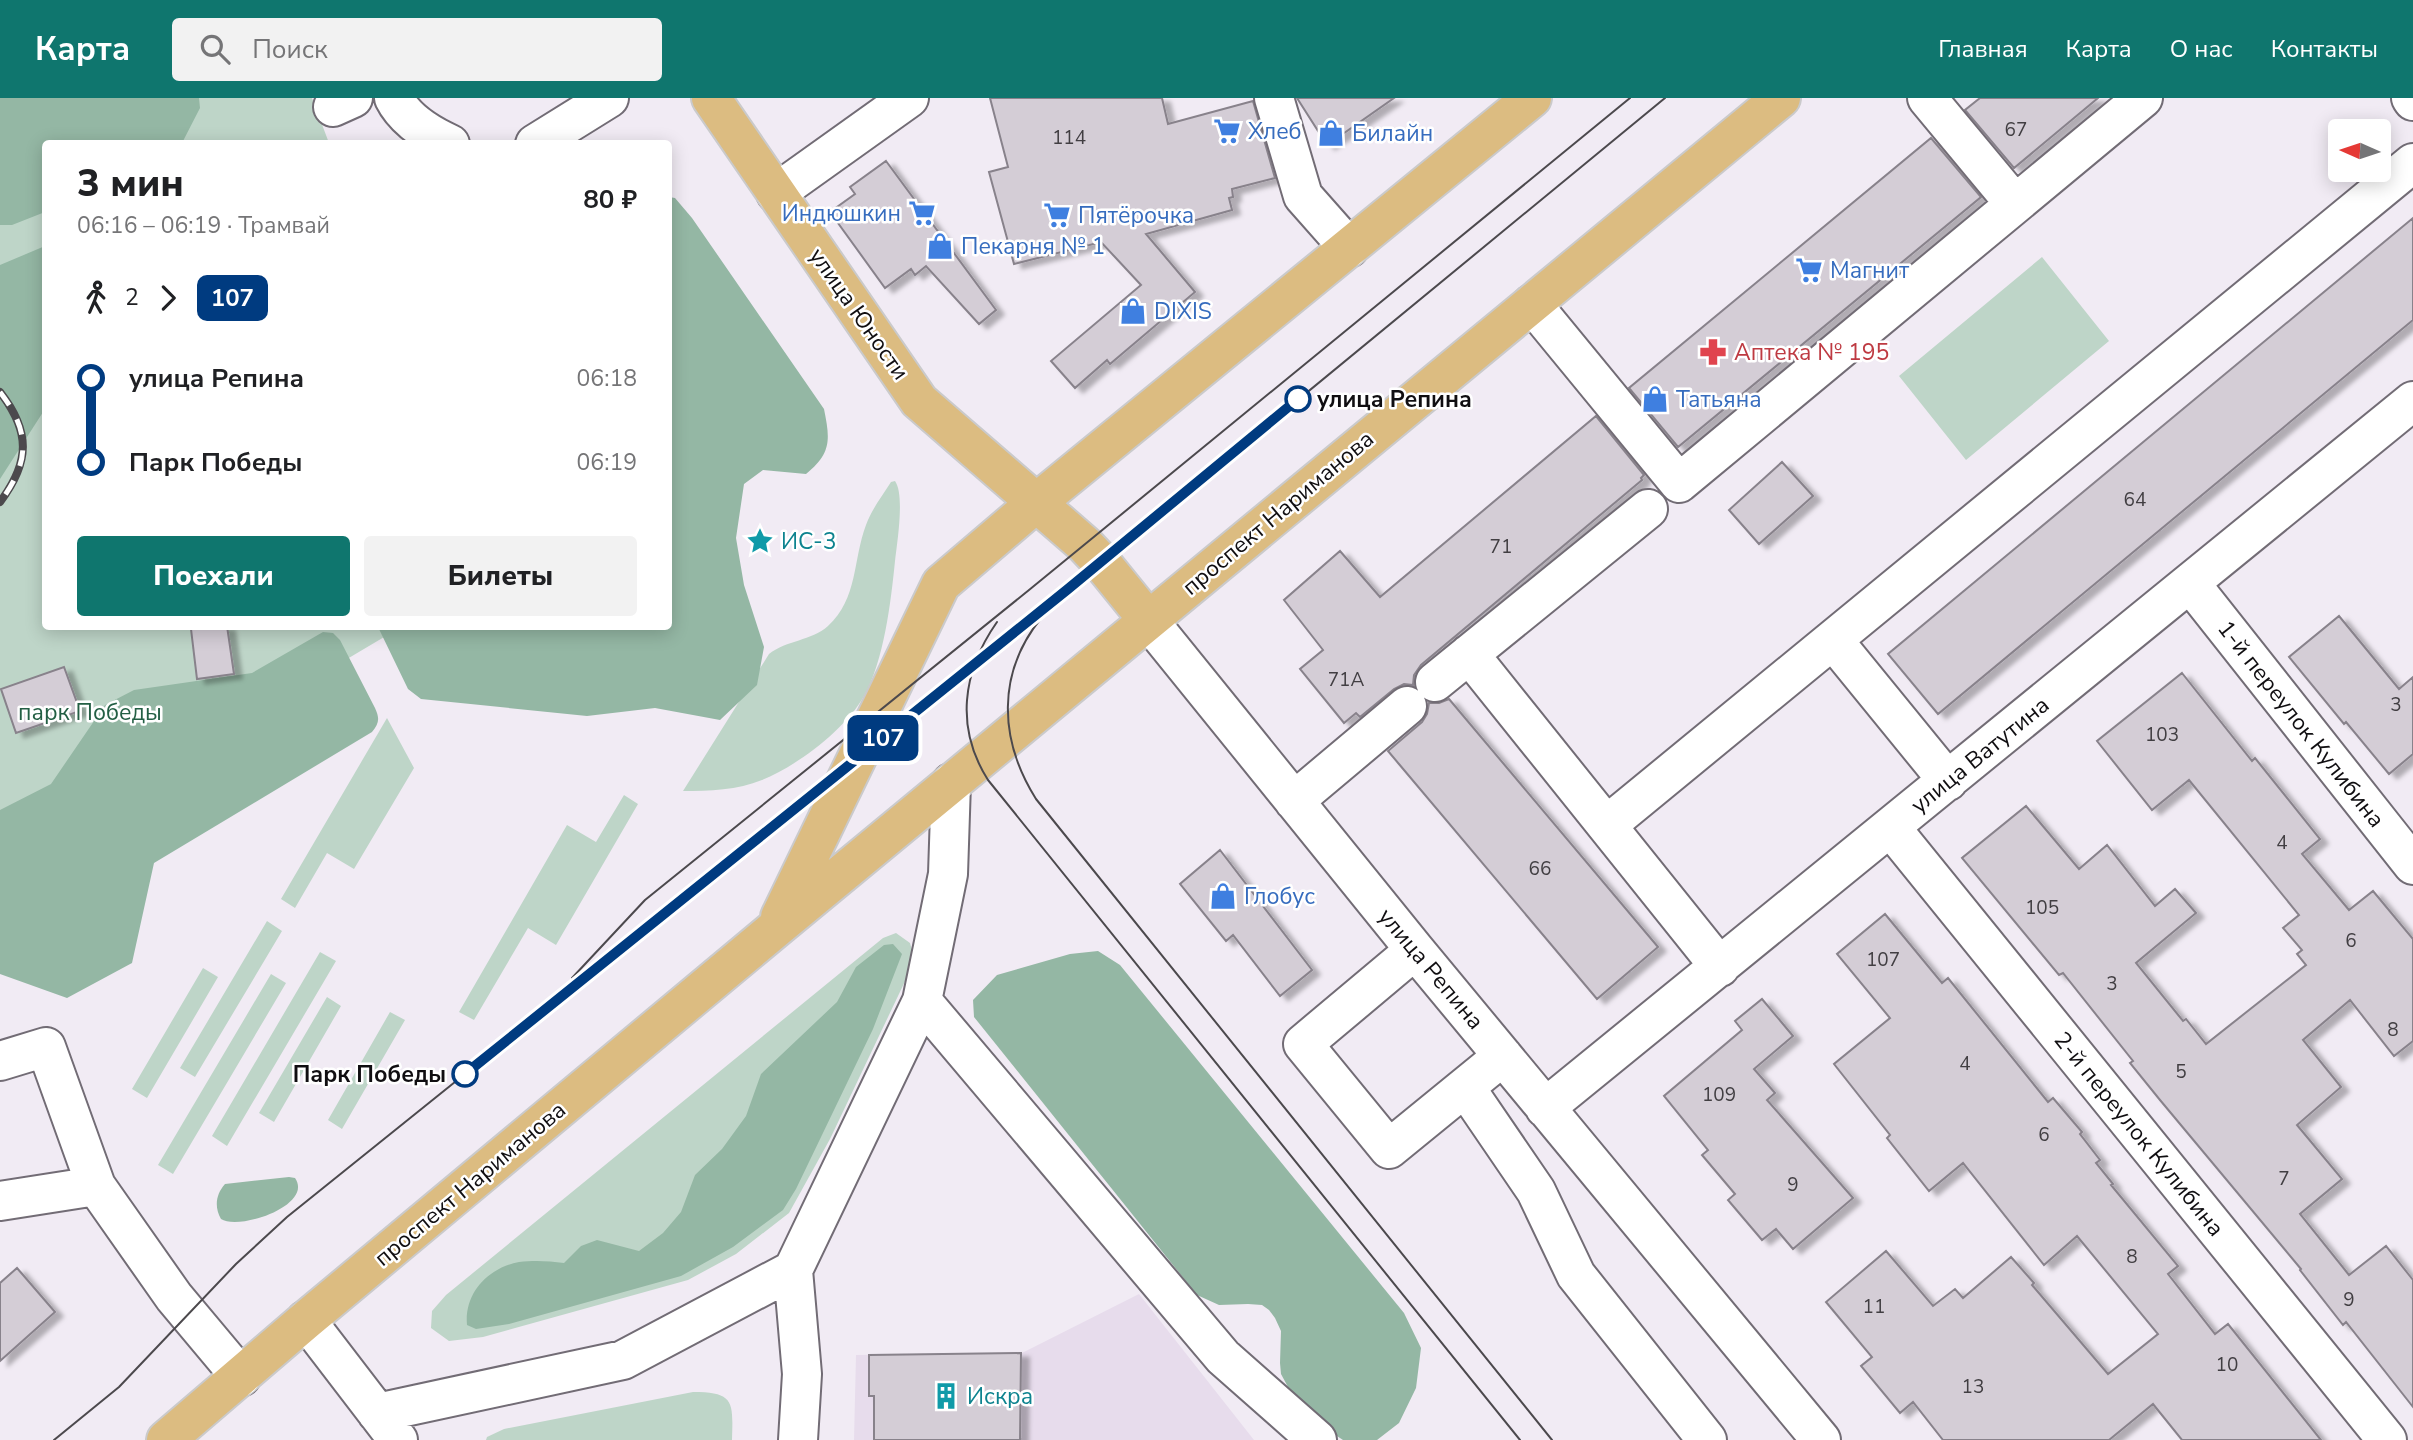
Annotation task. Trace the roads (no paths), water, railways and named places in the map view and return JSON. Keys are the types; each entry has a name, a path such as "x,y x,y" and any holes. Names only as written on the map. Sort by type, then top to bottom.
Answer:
{"main road":[{"name":"улица Юности","path":"711,98 919,401 1036,503"},
{"name":"проспект Нариманова","path":"775,929 941,584 1036,503 1532,98"},
{"name":"проспект Нариманова","path":"166,1440 775,929 1781,98"},
{"name":"улица Репина","path":"1036,503 1093,553 1149,620"}],"street":[{"path":"394,98 398,106 426,133 441,140"},
{"path":"541,140 609,98"},
{"path":"776,193 909,98"},
{"path":"1274,98 1303,196 1349,248"},
{"path":"1927,98 2015,204"},
{"path":"1532,304 1679,483 2143,98"},
{"path":"1607,825 2413,163"},
{"name":"улица Ватутина","path":"1545,1108 2413,401"},
{"path":"1293,801 1648,509"},
{"name":"1-й переулок Кулибина","path":"2190,583 2413,865"},
{"name":"улица Репина","path":"1149,620 1415,950 1821,1440"},
{"path":"1833,640 1948,781"},
{"path":"1469,654 1720,967"},
{"path":"799,1440 802,1374 793,1270 922,1001 948,874 951,783"},
{"name":"2-й переулок Кулибина","path":"1891,828 2387,1440"},
{"path":"1415,950 1303,1044 1390,1149 1503,1056"},
{"path":"922,1001 1223,1357 1317,1440"},
{"path":"0,1061 46,1047 96,1186 174,1297 241,1377"},
{"path":"1465,1087 1536,1191 1576,1275 1707,1440"},
{"path":"0,1201 96,1186"},
{"path":"306,1320 388,1427 623,1360 793,1270"}],"tram line":[{"path":"572,978 645,900 1630,98"},
{"path":"54,1440 119,1387 236,1264 287,1217 1068,589 1665,98"},
{"name":"107","path":"465,1074 1068,589 1298,399"},
{"path":"1042,617 1027,638 1016,661 1008,707 1015,754 1036,799 1552,1440"},
{"path":"997,622 976,660 967,700 971,740 977,760 988,780 1520,1440"}],"railway":[{"path":"0,392 17,420 23,447 17,474 0,502"}],"place":[{"name":"Хлеб","path":"1227,131"},
{"name":"Билайн","path":"1331,133"},
{"name":"Индюшкин","path":"922,213"},
{"name":"Пятёрочка","path":"1057,215"},
{"name":"Пекарня № 1","path":"940,246"},
{"name":"Магнит","path":"1809,270"},
{"name":"DIXIS","path":"1133,311"},
{"name":"Аптека № 195","path":"1713,352"},
{"name":"улица Репина","path":"1298,399"},
{"name":"Татьяна","path":"1655,399"},
{"name":"ИС-3","path":"760,541"},
{"name":"Глобус","path":"1223,896"},
{"name":"Парк Победы","path":"465,1074"},
{"name":"Искра","path":"946,1396"}],"park label":[{"name":"парк Победы","path":"90,712"}]}
